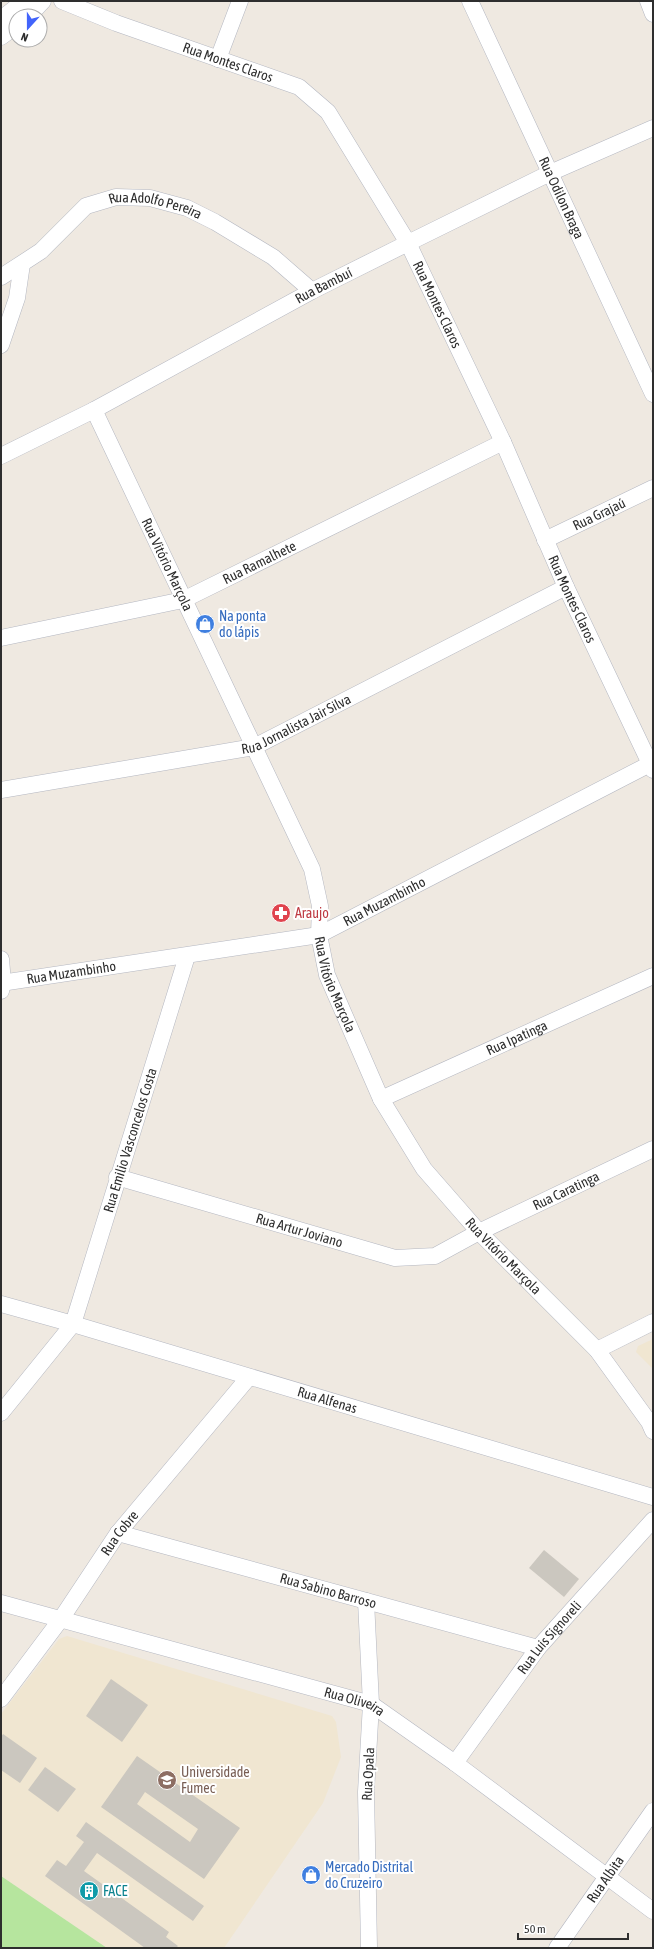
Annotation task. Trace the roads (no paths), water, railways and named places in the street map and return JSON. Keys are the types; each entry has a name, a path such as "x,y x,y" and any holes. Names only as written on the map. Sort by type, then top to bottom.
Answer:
{"street":[{"path":"1,19 24,1"},
{"name":"Rua Montes Claros","path":"62,1 116,23 299,87 328,112 408,243 503,442 566,587 652,767"},
{"path":"218,59 240,1"},
{"name":"Rua Odilon Braga","path":"470,1 653,394"},
{"path":"648,1 653,14"},
{"name":"Rua Bambuí","path":"1,456 94,410 312,291 550,173 653,128"},
{"name":"Rua Adolfo Pereira","path":"1,277 41,251 86,206 116,197 150,198 187,208 215,222 274,257 312,291"},
{"path":"1,345 17,298 22,264"},
{"name":"Rua Vitório Marçola","path":"94,410 312,869 320,906 319,935 327,975 381,1099 424,1169 479,1232 597,1350 649,1422 653,1431"},
{"name":"Rua Ramalhete","path":"1,638 184,600 503,442"},
{"name":"Rua Grajaú","path":"545,540 653,488"},
{"name":"Rua Jornalista Jair Silva","path":"1,790 254,747 566,587"},
{"name":"Rua Muzambinho","path":"2,985 319,935 652,767"},
{"name":"Rua Emilio Vasconcelos Costa","path":"73,1324 117,1177 187,956"},
{"path":"1,959 2,985"},
{"name":"Rua Ipatinga","path":"381,1099 653,976"},
{"name":"Rua Caratinga","path":"479,1232 653,1149"},
{"name":"Rua Artur Joviano","path":"117,1177 395,1258 435,1256 479,1232"},
{"name":"Rua Alfenas","path":"1,1304 73,1324 653,1497"},
{"path":"597,1350 653,1322"},
{"path":"1,1413 73,1324"},
{"name":"Rua Cobre","path":"1,1699 61,1619 118,1533 249,1377"},
{"name":"Rua Luis Signoreli","path":"454,1763 538,1648 653,1520"},
{"name":"Rua Sabino Barroso","path":"118,1533 538,1648"},
{"name":"Rua Opala","path":"366,1600 371,1704 366,1792 369,1948"},
{"name":"Rua Oliveira","path":"1,1603 371,1704 454,1763 653,1911"},
{"name":"Rua Albita","path":"557,1948 653,1811"}],"place":[{"name":"Na ponta do lápis","path":"205,624"},
{"name":"Araujo","path":"281,913"},
{"name":"Universidade Fumec","path":"167,1780"},
{"name":"Mercado Distrital do Cruzeiro","path":"311,1875"},
{"name":"FACE","path":"89,1891"}]}
